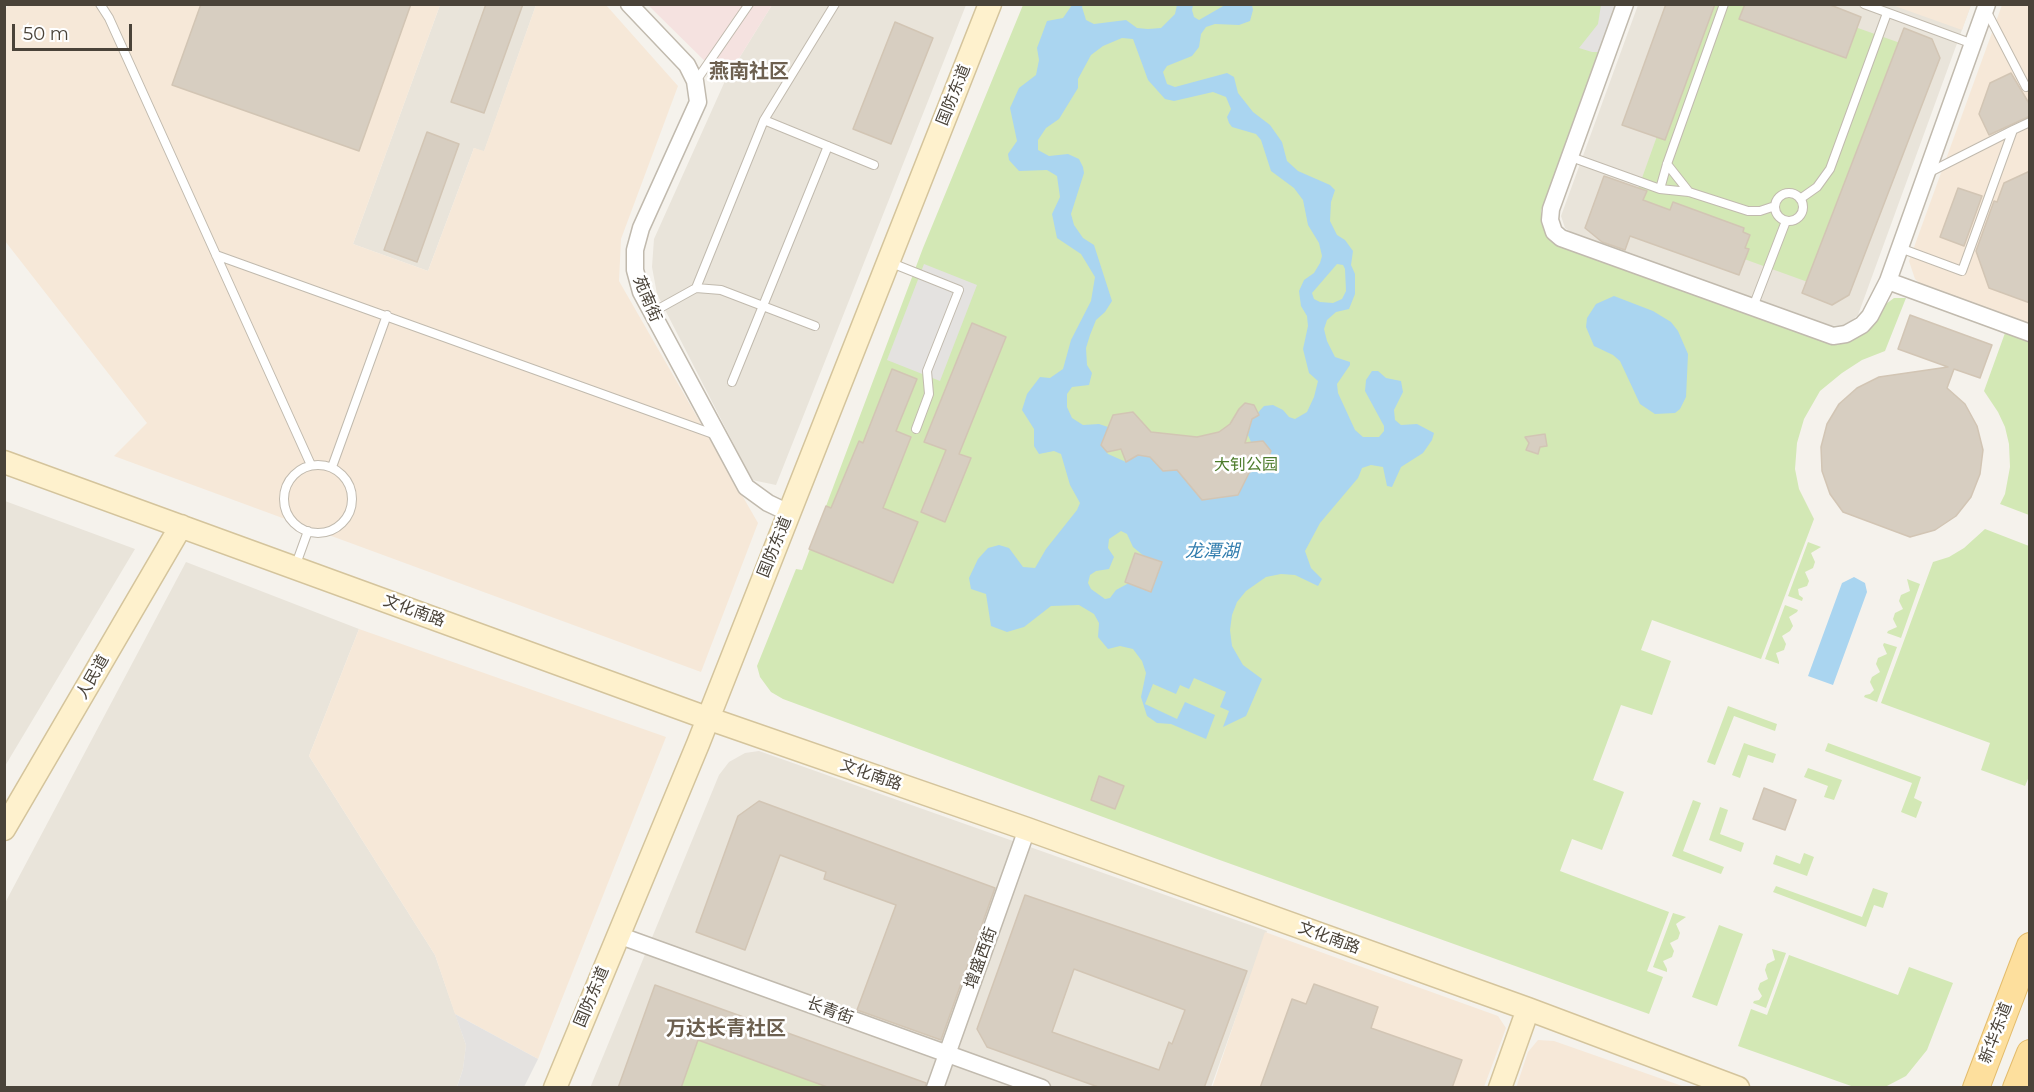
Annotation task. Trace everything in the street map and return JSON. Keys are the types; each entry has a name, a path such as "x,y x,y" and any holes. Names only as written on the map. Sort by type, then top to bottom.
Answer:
{"main road":[{"name":"新华东道","path":"1976,1088 2030,946"},
{"path":"2016,1088 2030,1053"}],"street":[{"path":"629,4 687,65 695,81"},
{"name":"国防东道","path":"555,1088 707,718 990,4"},
{"path":"1625,4 1551,209 1550,220 1554,232 1561,238 1833,336 1846,334 1862,325 1870,316 1887,281 1986,7"},
{"name":"苑南街","path":"695,81 698,102 641,228 635,250 635,270 641,292 651,313 746,487 768,503 789,513"},
{"path":"1887,281 2030,333"},
{"name":"文化南路","path":"4,462 707,718 1528,1009 1738,1088"},
{"name":"人民道","path":"4,829 181,526"},
{"name":"增盛西街","path":"935,1088 1027,830"},
{"name":"长青街","path":"618,935 1042,1088"},
{"path":"1500,1088 1528,1009"},
{"path":"927,1088 936,1064 947,1053 952,1065 944,1088"}],"lane":[{"path":"100,4 109,18 310,465"},
{"path":"695,81 749,4"},
{"path":"696,288 764,120 835,4"},
{"path":"1660,189 1724,4"},
{"path":"1864,4 1973,44"},
{"path":"1986,7 2028,91"},
{"path":"1800,199 1817,187 1830,169 1887,13"},
{"path":"2028,91 2030,78"},
{"path":"764,120 874,165"},
{"path":"1926,174 2030,122"},
{"path":"1900,248 1962,271 2013,130"},
{"path":"732,382 828,146"},
{"path":"1571,157 1660,189 1689,192 1748,211 1760,211 1775,206"},
{"path":"1667,164 1689,192"},
{"path":"1788,193 1797,195 1803,207 1801,215 1794,220 1786,221 1779,217 1775,206 1779,197 1788,193"},
{"path":"1753,307 1786,221"},
{"path":"216,255 716,435"},
{"path":"888,262 959,290 927,371 929,394 916,429"},
{"path":"651,313 696,288 721,290 815,326"},
{"path":"332,467 387,315"},
{"path":"310,465 332,467 348,483 351,494 351,505 340,525 319,533 298,527 290,519 285,509 286,486 292,477 310,465"},
{"path":"295,568 308,531"}],"shaded area":[{"path":"9,4 440,5 353,244 428,271 474,148 484,151 536,5 606,5 678,86 621,239 619,281 758,523 701,672 114,456 147,423 5,241 4,12"},
{"path":"440,5 536,5 484,152 474,148 428,271 353,244"},
{"path":"648,5 772,5 725,81"},
{"path":"772,5 966,5 776,485 752,480 657,294 652,267 654,239 725,81"},
{"path":"1601,5 1615,5 1598,52 1579,48 1598,24"},
{"path":"1638,5 1971,5 1858,315 1846,325 1831,326 1574,234 1565,228 1561,216"},
{"path":"1892,5 1971,5 1962,30"},
{"path":"2002,5 2029,5 2029,324 1924,287 1915,279 1909,261"},
{"path":"924,264 977,285 940,381 887,360"},
{"path":"4,501 135,549 5,766"},
{"path":"186,562 359,629 309,756 435,955 466,1045 463,1069 457,1087 7,1088 5,1083 5,903"},
{"path":"359,629 666,737 538,1059 455,1014 435,955 309,756"},
{"path":"759,751 1267,931 1211,1087 590,1088 719,775 729,762 745,753"},
{"path":"1265,932 1498,1016 1506,1028 1484,1087 1212,1088"},
{"path":"455,1014 538,1059 524,1087 457,1087 463,1069 466,1045"},
{"path":"1538,1040 1554,1041 1685,1087 1516,1088 1528,1052"}],"green space":[{"name":"大钊公园","path":"1023,5 1615,5 1541,211 1541,223 1551,241 1832,344 1894,298 1906,298 1885,351 1862,360 1820,391 1804,419 1797,443 1795,469 1799,489 1814,519 1761,659 1652,620 1641,650 1671,661 1652,715 1621,705 1593,780 1624,792 1602,850 1572,839 1560,871 1669,912 1647,971 1663,977 1649,1014 1217,859 783,699 771,692 760,677 757,666 796,569 802,570 923,248"},
{"path":"1704,5 1793,5 1903,44 1816,285 1628,217"},
{"path":"2005,333 2029,342 2029,515 2000,504 2005,494 2010,467 2009,444 1998,412 1984,391"},
{"path":"1985,529 2029,546 2030,774 2025,786 1981,770 1990,743 1881,703 1933,562 1949,557 1964,548"},
{"path":"1808,542 1821,547 1811,553 1815,562 1813,568 1805,572 1809,581 1807,586 1798,589 1799,595 1803,598 1802,601 1788,596"},
{"path":"1907,579 1920,584 1901,638 1887,633 1897,627 1893,619 1895,613 1903,609 1899,601 1901,595 1910,591"},
{"path":"1785,605 1798,610 1789,617 1793,626 1790,631 1782,636 1786,644 1784,650 1776,653 1779,664 1765,659"},
{"path":"1884,643 1897,647 1877,702 1864,697 1874,690 1870,682 1872,677 1880,672 1876,664 1878,658 1887,654"},
{"path":"1728,706 1777,724 1775,731 1734,716 1715,765 1707,762"},
{"path":"1744,743 1776,754 1773,763 1748,755 1740,778 1732,775"},
{"path":"1828,743 1921,777 1914,798 1922,802 1916,818 1901,812 1912,783 1825,751"},
{"path":"1808,768 1842,780 1834,800 1824,797 1828,786 1804,777"},
{"path":"1693,800 1701,803 1683,851 1724,867 1721,874 1672,856"},
{"path":"1720,807 1728,810 1720,834 1744,843 1741,852 1709,840"},
{"path":"1804,853 1814,857 1807,876 1773,864 1776,855 1800,864"},
{"path":"1776,886 1862,917 1873,888 1888,893 1883,908 1874,905 1866,927 1773,892"},
{"path":"1673,913 1686,917 1676,924 1680,933 1678,939 1670,943 1674,951 1672,957 1663,961 1667,972 1653,967"},
{"path":"1719,925 1743,934 1717,1006 1692,997"},
{"path":"1772,949 1786,953 1766,1008 1753,1003 1762,996 1758,989 1760,983 1768,979 1765,970 1767,964 1775,960"},
{"path":"1789,955 1898,995 1909,967 1953,983 1927,1050 1906,1076 1885,1087 1854,1087 1738,1046 1751,1009 1767,1015"},
{"path":"677,1033 830,1087 657,1088"}],"water":[{"name":"龙潭湖","path":"1072,5 1083,5 1086,20 1094,24 1126,20 1137,28 1148,29 1161,28 1175,14 1177,5 1193,5 1194,17 1199,20 1225,5 1252,5 1250,21 1239,25 1215,24 1206,27 1201,34 1199,47 1192,56 1167,66 1163,72 1167,84 1175,87 1227,73 1234,77 1238,93 1253,112 1270,125 1282,142 1287,161 1298,171 1330,185 1335,190 1331,202 1330,221 1337,235 1345,240 1353,251 1351,265 1355,274 1355,294 1349,309 1336,312 1327,320 1324,329 1335,357 1350,362 1337,384 1338,393 1355,430 1363,437 1379,437 1384,431 1384,426 1365,391 1366,380 1372,371 1378,371 1386,378 1401,381 1403,392 1394,410 1395,420 1401,425 1417,424 1434,433 1423,453 1401,467 1392,487 1387,486 1383,467 1371,465 1362,468 1358,478 1320,523 1305,551 1311,568 1322,579 1318,586 1295,575 1281,574 1266,577 1246,591 1237,602 1230,630 1232,646 1243,665 1262,679 1246,716 1223,727 1229,711 1220,707 1226,692 1194,678 1189,689 1180,685 1176,694 1153,684 1145,704 1177,719 1185,702 1215,715 1206,739 1171,724 1157,723 1147,716 1141,697 1146,673 1142,661 1133,649 1120,646 1108,649 1098,637 1099,623 1094,614 1079,605 1051,606 1024,627 1007,632 991,626 986,594 971,589 969,578 978,559 988,548 999,545 1009,548 1023,567 1035,568 1080,503 1070,485 1061,454 1054,451 1039,454 1034,446 1034,429 1022,410 1027,394 1040,377 1050,378 1063,369 1071,340 1091,301 1095,277 1081,254 1057,238 1052,214 1060,197 1057,176 1047,170 1019,171 1009,160 1008,154 1017,141 1010,108 1019,88 1036,75 1039,60 1037,48 1047,21 1063,18","holes":["1122,38 1133,39 1148,80 1165,99 1174,101 1213,92 1226,97 1231,109 1227,117 1229,123 1232,127 1256,134 1261,140 1271,171 1294,188 1303,200 1308,225 1319,243 1322,256 1320,263 1314,273 1304,280 1299,291 1308,326 1303,349 1309,373 1318,381 1314,397 1307,412 1295,419 1273,405 1264,406 1252,419 1248,435 1251,442 1263,441 1271,451 1266,464 1256,466 1249,473 1238,495 1202,500 1177,470 1163,471 1150,457 1138,455 1126,462 1108,454 1101,445 1108,427 1099,424 1083,425 1072,418 1067,407 1067,394 1072,387 1089,385 1092,373 1087,365 1086,348 1096,320 1112,301 1094,245 1083,238 1074,225 1071,214 1084,173 1083,167 1079,159 1068,154 1049,156 1038,150 1038,140 1046,128 1059,119 1078,88 1078,79 1091,55 1103,46","1337,264 1343,265 1346,291 1342,299 1333,303 1320,302 1314,299 1312,293","1121,531 1127,534 1133,547 1144,556 1129,583 1116,590 1110,598 1105,599 1091,589 1088,583 1090,575 1096,571 1109,569 1114,557 1108,548 1109,539"]},
{"path":"1614,296 1653,311 1671,322 1678,331 1688,354 1686,397 1680,409 1675,413 1655,414 1640,404 1620,361 1594,346 1586,327 1587,318 1596,304"},
{"path":"1854,577 1865,583 1867,592 1833,685 1808,676 1842,583"}],"building":[{"path":"201,4 411,4 359,151 172,85"},
{"path":"486,4 523,4 484,113 451,102"},
{"path":"1666,4 1715,4 1665,140 1622,125"},
{"path":"1745,4 1828,4 1861,17 1846,58 1739,19"},
{"path":"895,22 933,38 891,144 853,129"},
{"path":"1904,28 1932,39 1940,58 1849,295 1832,305 1802,293"},
{"path":"2011,73 2030,105 2030,116 1989,135 1979,114 1990,83"},
{"path":"427,132 459,144 417,262 384,250"},
{"path":"2030,171 2030,303 1989,288 1976,251 1994,201 1997,202 2004,183"},
{"path":"1604,176 1647,191 1643,200 1670,210 1673,202 1744,228 1743,232 1750,235 1745,248 1749,249 1739,275 1630,236 1625,250 1602,242 1585,228"},
{"path":"1958,188 1982,196 1964,246 1940,237"},
{"path":"1910,315 1992,345 1980,378 1954,369 1947,388 1965,404 1977,426 1983,450 1980,474 1971,497 1956,516 1935,530 1910,537 1843,512 1830,494 1822,471 1821,447 1827,424 1839,404 1857,388 1879,377 1948,367 1898,349"},
{"path":"972,323 1006,337 959,454 971,458 945,522 921,512 946,450 924,442"},
{"path":"892,369 917,379 896,431 911,437 883,508 918,522 893,583 809,549 826,506 831,508 859,441 863,443"},
{"path":"1245,403 1254,405 1259,415 1252,419 1245,443 1263,441 1271,451 1266,464 1256,466 1249,473 1238,495 1202,500 1177,470 1163,471 1150,457 1138,455 1126,462 1121,449 1107,452 1101,445 1113,415 1133,412 1151,432 1197,437 1219,432 1230,424"},
{"path":"1545,434 1547,446 1540,447 1538,454 1526,450 1529,443 1525,437"},
{"path":"1135,553 1162,562 1151,592 1125,582"},
{"path":"1099,776 1124,786 1115,809 1091,800"},
{"path":"1764,788 1796,800 1785,830 1753,819"},
{"path":"759,801 995,888 941,1040 857,1010 896,905 824,879 826,872 780,855 745,950 696,932 738,816"},
{"path":"1025,895 1247,971 1204,1088 1101,1088 987,1047 977,1029","holes":["1074,969 1185,1010 1172,1044 1169,1042 1159,1070 1052,1032"]},
{"path":"1314,984 1378,1007 1371,1028 1462,1060 1452,1088 1260,1088 1292,999 1306,1004"},
{"path":"655,985 926,1083 925,1088 830,1088 698,1040 681,1088 618,1088"}],"district":[{"name":"燕南社区","path":"749,72"},
{"name":"万达长青社区","path":"726,1029"}]}
